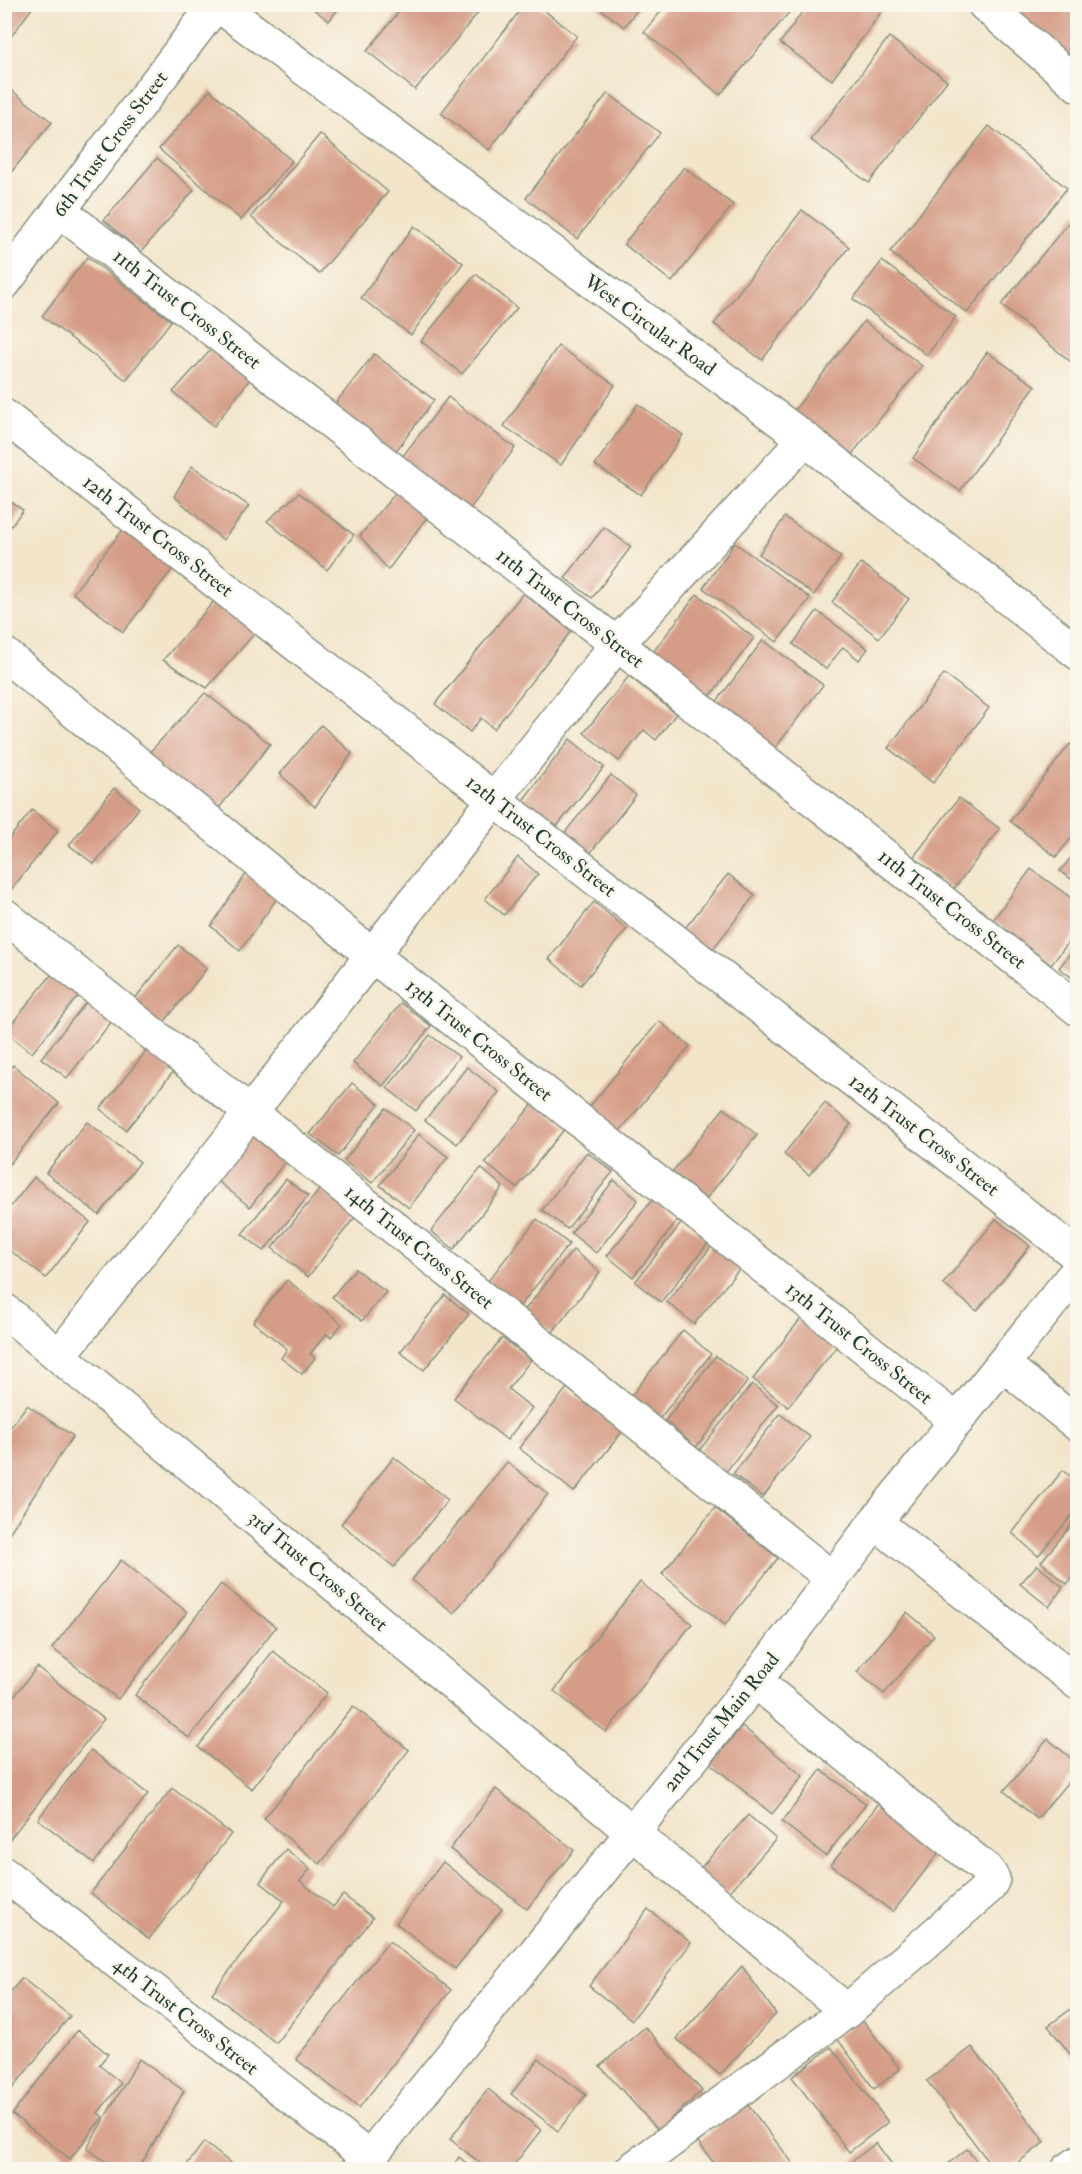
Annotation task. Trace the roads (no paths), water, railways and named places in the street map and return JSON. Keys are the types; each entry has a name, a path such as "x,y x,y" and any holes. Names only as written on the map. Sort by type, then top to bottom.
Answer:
{"street":[{"name":"6th Trust Cross Street","path":"4,283 216,4"},
{"name":"West Circular Road","path":"216,4 805,439 1077,652"},
{"path":"984,4 1077,85"},
{"name":"11th Trust Cross Street","path":"60,211 617,644 1077,1009"},
{"name":"12th Trust Cross Street","path":"4,416 1077,1256"},
{"path":"60,1354 617,644 805,439"},
{"name":"13th Trust Cross Street","path":"4,654 372,955 957,1421"},
{"name":"14th Trust Cross Street","path":"4,915 833,1579"},
{"name":"2nd Trust Main Road","path":"363,2163 755,1681 875,1522 1077,1270"},
{"name":"3rd Trust Cross Street","path":"4,1310 60,1354 847,2011"},
{"path":"1003,1364 1077,1425"},
{"path":"875,1522 1077,1683"},
{"path":"631,2169 847,2011 989,1887 993,1879 987,1870 755,1681"},
{"name":"4th Trust Cross Street","path":"4,1874 363,2163"},
{"path":"1068,2169 1077,2163"}]}
